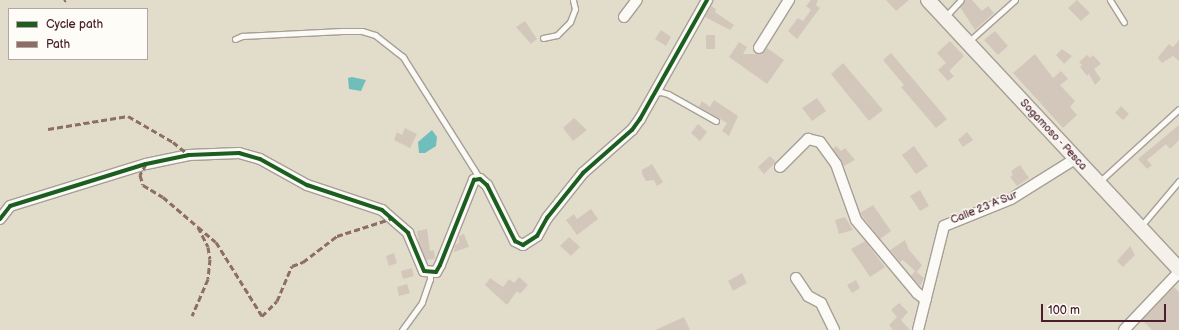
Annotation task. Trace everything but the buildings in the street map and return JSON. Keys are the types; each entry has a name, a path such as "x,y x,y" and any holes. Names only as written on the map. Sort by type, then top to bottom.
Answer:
{"main road":[{"name":"Sogamoso - Pesca","path":"928,0 1179,270"}],"street":[{"path":"624,17 637,0"},
{"path":"0,219 10,206 146,164 189,155 250,155 307,185 382,210 404,227 424,271 430,273 436,272 472,181 480,179 492,193 518,245 529,243 583,173 632,130 708,0"},
{"path":"759,48 789,0"},
{"path":"780,167 808,139 820,142 836,164 856,220 917,293 926,300"},
{"name":"Calle 23 A Sur","path":"918,330 941,230 947,223 1011,199 1075,159"},
{"path":"1124,330 1179,270"},
{"path":"796,278 808,296 821,303 834,330"}],"lane":[{"path":"543,38 557,35 570,22 575,9 573,0"},
{"path":"944,18 961,0"},
{"path":"967,42 1014,0"},
{"path":"1110,0 1124,22"},
{"path":"235,39 242,36 342,31 362,31 375,35 403,57 480,179"},
{"path":"654,94 661,92 668,94 716,121"},
{"path":"1099,183 1179,108"},
{"path":"1140,228 1178,181"},
{"path":"402,330 422,302 430,279 430,273"}],"water":[{"path":"352,77 366,80 361,91 349,89 348,78"},
{"path":"432,130 437,137 436,146 425,153 419,153 418,142"}],"marked path":[{"path":"48,129 128,116 173,142 189,155"},
{"path":"146,164 140,175 143,185 163,197 198,227 208,247 210,259 208,279 192,316"},
{"path":"198,227 216,242 262,316 277,301 292,266 303,262 337,236 393,218"}],"cycle path":[{"path":"0,219 10,206 146,164 189,155 239,153 260,159 307,185 382,210 408,233 424,271 436,272 474,180 480,179 487,185 515,241 523,245 537,236 547,218 583,173 632,130 640,119 707,0"}]}
